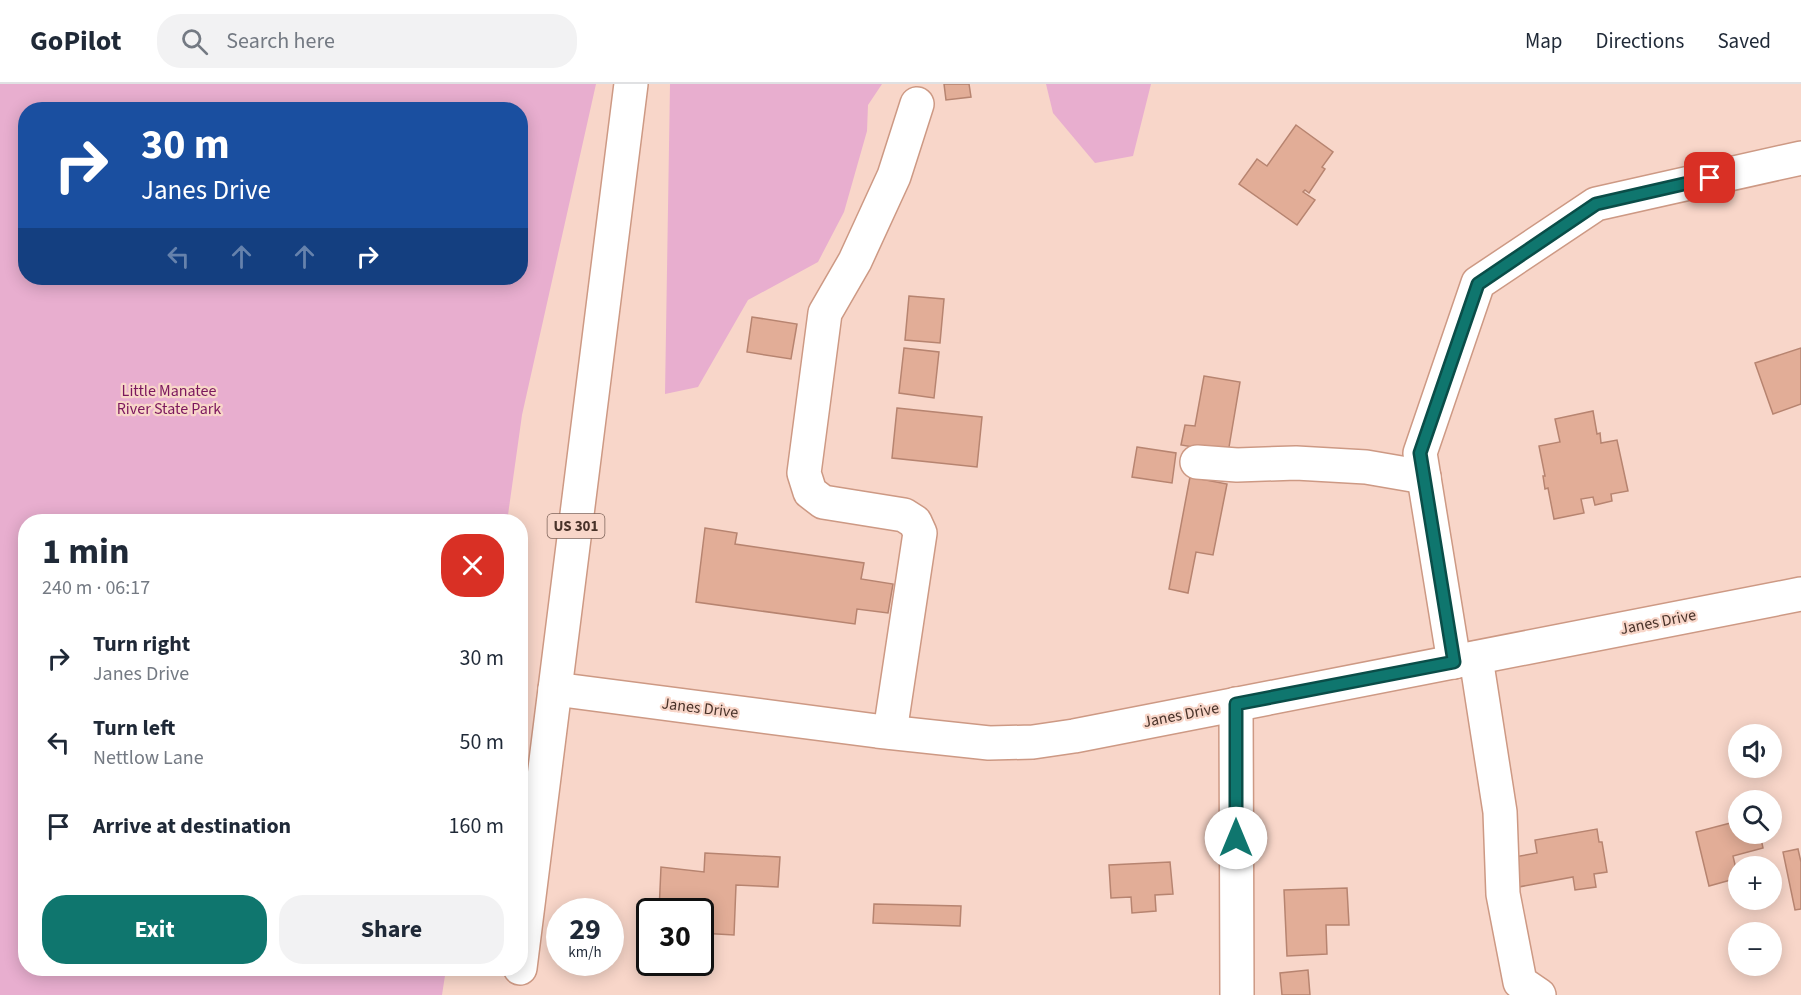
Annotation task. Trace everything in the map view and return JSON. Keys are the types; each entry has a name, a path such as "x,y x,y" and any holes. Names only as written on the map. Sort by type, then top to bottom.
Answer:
{"street":[{"name":"US 301","path":"528,905 631,84"},
{"path":"890,732 920,533 915,522 904,515 823,502 810,492 804,473 825,313 855,261 894,176 917,104"},
{"path":"1539,995 1520,982 1515,960 1503,894 1500,812 1420,453 1478,284 1596,204 1801,158"},
{"path":"1197,462 1237,465 1296,462 1366,467 1424,477"},
{"name":"Janes Drive","path":"555,689 989,743 1033,742 1074,736 1801,594"},
{"path":"1236,704 1237,995"},
{"name":"US 301","path":"517,995 519,976"}],"green space":[{"name":"Little Manatee River State Park","path":"0,84 596,84 522,415 508,514 18,514 18,976 445,976 442,995 0,995"},
{"path":"670,84 882,84 868,105 867,131 844,212 818,262 748,300 698,387 665,394"},
{"path":"1046,84 1151,84 1133,156 1095,163 1053,113"}],"building":[{"path":"944,84 969,84 971,97 946,100"},
{"path":"1296,125 1333,152 1322,167 1325,169 1309,193 1305,190 1303,192 1315,200 1297,225 1239,184 1257,159 1267,166"},
{"path":"909,296 944,299 940,343 905,340"},
{"path":"752,317 797,324 791,359 747,352"},
{"path":"904,348 939,352 934,398 899,393"},
{"path":"1801,348 1801,404 1773,414 1755,363"},
{"path":"1204,376 1240,382 1228,453 1181,445 1185,425 1195,426"},
{"path":"897,408 982,417 977,467 892,458"},
{"path":"1593,411 1601,443 1617,440 1628,491 1611,494 1612,501 1595,505 1593,497 1581,499 1584,513 1554,519 1548,488 1545,489 1539,446 1560,442 1555,419"},
{"path":"1137,447 1176,453 1172,483 1132,477"},
{"path":"1190,477 1227,484 1213,555 1196,552 1188,593 1169,589"},
{"path":"705,528 737,533 735,544 864,563 861,579 893,584 888,613 857,609 855,624 696,602"},
{"path":"1728,824 1728,844 1762,844 1763,848 1728,856 1728,881 1709,886 1696,832"},
{"path":"1597,829 1599,842 1602,842 1607,872 1594,874 1596,887 1575,890 1573,877 1513,888 1508,858 1537,853 1535,840"},
{"path":"1798,849 1801,862 1801,909 1795,910 1783,852"},
{"path":"705,853 780,857 778,887 736,885 734,935 714,934 714,898 660,898 661,867 704,872"},
{"path":"1170,862 1173,894 1155,895 1156,911 1132,913 1131,897 1111,898 1109,865"},
{"path":"1347,888 1349,925 1326,925 1327,954 1287,956 1284,890"},
{"path":"874,904 961,906 960,926 873,923"},
{"path":"1308,970 1310,995 1282,995 1280,973"}],"route":[{"path":"1236,838 1236,704 1454,662 1420,453 1478,284 1596,204 1710,178"}]}
